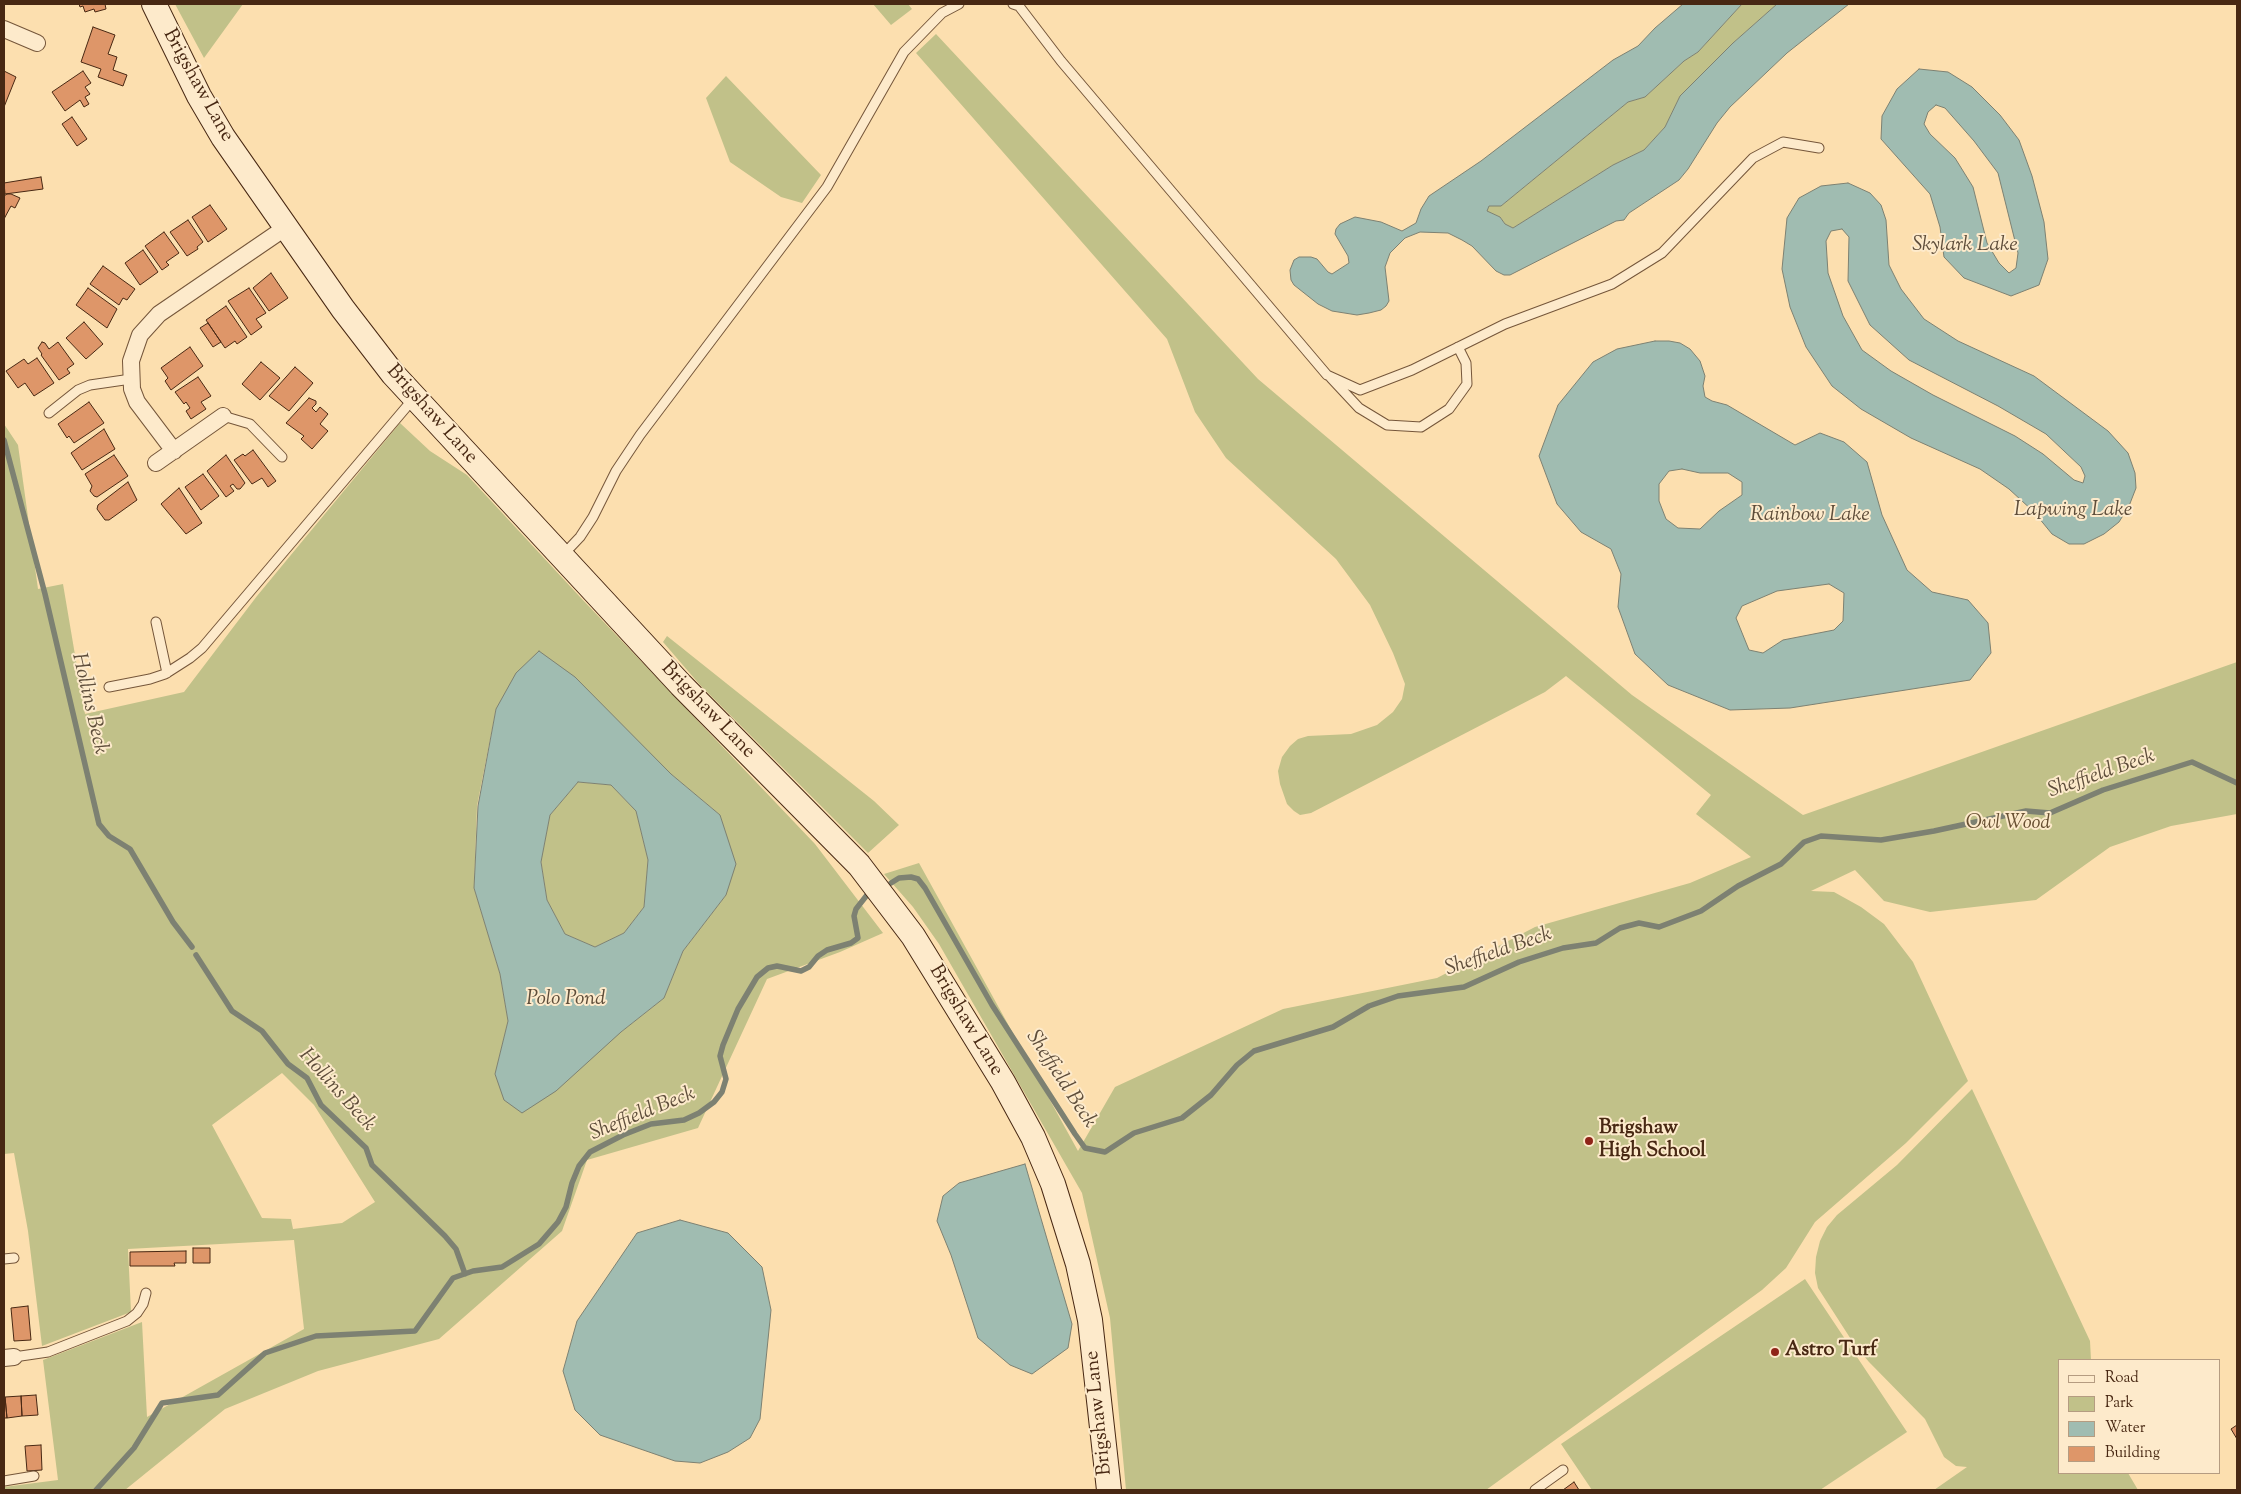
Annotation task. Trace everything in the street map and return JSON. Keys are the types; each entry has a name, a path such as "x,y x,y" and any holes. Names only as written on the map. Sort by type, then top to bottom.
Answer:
{"street":[{"name":"Brigshaw Lane","path":"154,4 204,104 223,137 343,309 393,374 720,725 859,865 913,936 1003,1082 1033,1138 1053,1184 1078,1264 1090,1320 1109,1490"},
{"path":"4,29 37,43"},
{"path":"174,451 137,402 130,379 134,347 149,323 159,314 285,228"},
{"path":"156,463 223,416"}],"lane":[{"path":"562,556 580,537 593,517 616,471 640,436 827,187 904,52 942,13 959,4"},
{"path":"1013,4 1019,6 1061,61 1327,374 1359,408 1387,425 1421,427 1449,408 1467,384 1466,362 1458,347"},
{"path":"1327,374 1360,390 1412,370 1505,324 1612,284 1662,253 1753,158 1783,142 1819,148"},
{"path":"49,413 78,390 130,379"},
{"path":"109,687 150,679 167,673 202,648 414,398"},
{"path":"223,416 250,424 282,457"},
{"path":"156,622 167,673"},
{"path":"4,1259 14,1258"},
{"path":"9,1357 48,1352 127,1321 137,1313 143,1304 146,1293"},
{"path":"1535,1490 1563,1470"},
{"path":"4,1481 34,1476"}],"green space":[{"path":"175,4 243,4 204,58"},
{"path":"873,4 908,4 912,9 891,25"},
{"path":"1742,4 1777,4 1733,43 1680,96 1665,127 1644,150 1613,165 1513,228 1505,224 1500,217 1486,211 1489,206 1501,206 1628,102 1645,97 1684,61 1698,52"},
{"name":"Brigshaw High School","path":"936,34 1258,379 1632,695 1803,815 2237,662 2237,814 2171,826 2110,847 2036,900 1930,912 1884,901 1855,870 1811,891 1834,892 1861,907 1884,924 1913,962 1968,1081 1906,1143 1815,1222 1786,1268 1762,1290 1486,1490 1126,1490 1110,1318 1082,1193 939,944 913,907 884,874 919,863 1078,1151 1115,1087 1283,1009 1437,978 1535,927 1690,883 1751,857 1696,814 1711,795 1566,676 1545,692 1311,813 1300,815 1287,804 1278,771 1282,757 1298,739 1308,736 1351,734 1377,725 1393,712 1402,699 1405,684 1393,653 1370,605 1336,559 1226,458 1195,412 1167,339 916,53"},
{"path":"726,76 821,175 802,203 781,197 730,162 706,98"},
{"path":"400,423 430,451 467,475 815,844 883,933 840,952 767,979 698,1128 587,1160 562,1231 439,1339 318,1371 225,1409 125,1490 4,1490 4,1487 58,1480 43,1360 142,1322 147,1417 304,1329 294,1240 128,1249 131,1312 42,1346 28,1231 14,1153 4,1154 4,424 18,445 38,589 63,584 85,714 184,692 257,596","holes":["496,709 671,774 720,815 726,895 683,951 664,998 621,1032 495,1075 508,1021 500,974 474,888 477,806","282,1073 314,1105 375,1202 342,1223 293,1229 291,1219 262,1218 212,1125"]},
{"path":"667,636 874,801 899,825 868,853 700,685 663,642"},
{"path":"578,782 611,785 636,811 648,860 644,907 624,933 595,947 565,934 547,900 541,861 550,815"},
{"path":"1972,1089 2090,1341 2091,1359 2058,1359 2058,1474 2129,1474 2138,1490 1934,1490 1967,1467 1956,1466 1944,1457 1925,1419 1854,1344 1818,1288 1815,1273 1820,1241 1827,1227 1837,1215 1897,1165"},
{"name":"Astro Turf","path":"1805,1279 1907,1432 1820,1490 1592,1490 1561,1444"}],"water":[{"path":"1683,4 1742,4 1698,52 1684,61 1645,97 1628,102 1501,206 1489,206 1487,211 1500,217 1505,224 1513,228 1613,165 1644,150 1665,127 1680,96 1733,43 1777,4 1849,4 1787,53 1730,107 1679,180 1629,213 1624,220 1616,221 1510,275 1504,275 1496,271 1472,246 1448,233 1420,232 1405,238 1390,253 1385,267 1389,301 1381,310 1369,313 1357,315 1332,311 1318,304 1294,285 1291,280 1290,270 1294,260 1299,257 1317,259 1332,274 1349,263 1348,256 1335,234 1340,224 1355,217 1381,222 1402,231 1416,223 1421,209 1429,196 1481,161 1613,60 1638,46 1655,28"},
{"name":"Skylark Lake","path":"1919,69 1948,72 1972,87 2000,115 2019,140 2032,176 2044,222 2048,259 2039,285 2011,296 1964,278 1944,257 1940,227 1930,194 1881,139 1882,116 1897,89","holes":["1936,105 1945,108 1974,141 1998,173 2018,253 2016,268 2009,273 1999,263 1987,243 1973,187 1955,158 1930,134 1924,124 1928,112"]},
{"name":"Lapwing Lake","path":"1848,183 1870,193 1881,205 1886,220 1889,265 1901,289 1924,319 1958,341 2034,376 2108,431 2128,453 2135,473 2136,488 2129,506 2119,522 2104,534 2084,544 2069,544 2052,534 2034,512 2009,489 1980,469 1911,438 1861,409 1832,386 1806,347 1790,307 1782,269 1787,218 1799,198 1821,186","holes":["1842,229 1849,237 1848,281 1870,325 1909,360 1998,406 2046,434 2081,467 2085,476 2083,483 2074,480 2043,454 2015,436 1933,395 1891,371 1862,350 1843,316 1828,273 1826,241 1831,231"]},
{"name":"Rainbow Lake","path":"1655,341 1680,343 1690,349 1700,361 1705,376 1703,386 1705,397 1727,405 1795,445 1820,433 1844,442 1867,462 1882,515 1907,570 1932,592 1968,600 1988,623 1991,653 1970,680 1790,708 1730,710 1668,685 1635,654 1618,607 1621,574 1611,549 1581,532 1557,504 1539,456 1558,405 1593,362 1617,349","holes":["1682,469 1700,473 1728,473 1742,482 1742,495 1719,511 1700,529 1678,528 1666,519 1659,501 1659,484 1669,471","1829,584 1844,593 1843,621 1834,630 1783,640 1763,653 1749,650 1736,618 1742,606 1777,591"]},
{"name":"Polo Pond","path":"539,651 575,677 671,774 720,815 736,864 726,895 683,951 664,998 621,1032 556,1091 522,1113 504,1100 495,1074 508,1021 500,974 474,888 478,806 496,709 516,673","holes":["578,782 611,785 636,811 648,860 644,907 624,933 595,947 565,934 547,900 541,862 550,815"]},
{"path":"1025,1164 1072,1324 1068,1348 1032,1374 1010,1365 978,1338 951,1255 937,1221 943,1196 959,1183"},
{"path":"680,1220 728,1233 762,1267 771,1310 760,1419 750,1438 728,1452 700,1463 675,1461 600,1435 575,1410 563,1371 577,1321 637,1233"}],"building":[{"path":"79,4 105,4 106,9 95,12 94,9 85,12 83,6 80,7"},
{"path":"93,27 115,35 108,54 117,57 113,70 127,75 123,86 98,77 101,69 81,62"},
{"path":"4,71 16,77 4,107"},
{"path":"83,71 91,83 85,87 90,94 85,97 89,104 84,107 80,100 65,111 52,92"},
{"path":"72,117 87,139 77,146 62,124"},
{"path":"41,177 43,189 5,194 4,183"},
{"path":"7,194 20,198 15,208 11,206 4,219 4,196"},
{"path":"210,205 227,229 208,242 192,217"},
{"path":"188,220 203,242 197,247 198,249 187,256 170,232"},
{"path":"164,232 179,253 166,262 169,265 162,270 145,246"},
{"path":"143,250 158,272 140,285 125,263"},
{"path":"103,266 135,289 127,300 123,298 119,305 90,284"},
{"path":"271,273 288,298 269,311 253,288"},
{"path":"88,288 117,309 107,328 76,305"},
{"path":"249,288 266,313 256,319 262,327 251,335 228,301"},
{"path":"226,306 247,337 237,344 235,341 225,348 206,320"},
{"path":"84,322 103,344 86,359 66,338"},
{"path":"208,323 221,342 213,347 200,328"},
{"path":"42,342 49,349 58,342 74,364 67,369 70,373 59,380 41,355 38,348"},
{"path":"190,347 203,366 171,390 165,381 168,378 161,368"},
{"path":"37,358 54,383 34,396 25,383 18,388 6,371 24,359 28,364"},
{"path":"261,362 280,378 260,400 242,384"},
{"path":"295,367 313,383 289,411 269,396"},
{"path":"198,377 211,396 201,402 206,409 191,419 186,411 190,408 186,402 184,404 175,392"},
{"path":"309,398 316,401 312,408 316,412 320,407 328,414 320,424 328,431 312,449 301,439 304,436 286,423"},
{"path":"89,402 104,423 74,443 69,436 67,438 58,424"},
{"path":"104,429 115,449 82,470 71,453"},
{"path":"253,450 276,481 268,487 262,478 252,484 234,460 243,454 245,456"},
{"path":"114,455 128,476 97,497 94,496 90,491 92,486 85,474"},
{"path":"226,455 245,483 240,489 237,489 233,484 230,486 234,491 226,497 207,471"},
{"path":"203,474 219,496 201,510 185,487"},
{"path":"128,482 137,500 109,520 105,520 97,509 98,505"},
{"path":"179,488 202,523 186,534 161,504"},
{"path":"193,1248 210,1248 210,1263 193,1263"},
{"path":"186,1251 186,1263 174,1263 175,1266 130,1266 130,1252"},
{"path":"28,1306 31,1340 14,1341 11,1308"},
{"path":"36,1395 38,1415 22,1416 21,1396"},
{"path":"21,1396 22,1416 7,1418 5,1397"},
{"path":"5,1397 7,1418 4,1418"},
{"path":"2237,1425 2237,1439 2231,1429"},
{"path":"41,1445 42,1470 27,1471 25,1446"},
{"path":"1574,1482 1579,1490 1563,1490"}],"waterway":[{"name":"Hollins Beck","path":"4,440 45,594 99,824 109,836 130,849 173,922 192,947"},
{"name":"Sheffield Beck","path":"891,883 899,878 911,877 918,879 992,1005 1075,1134 1085,1148 1105,1152 1134,1133 1182,1118 1211,1095 1237,1065 1254,1051 1333,1027 1369,1006 1398,996 1464,987 1519,962 1563,948 1596,943 1620,928 1639,923 1659,927 1701,911 1738,886 1781,864 1804,842 1821,836 1881,840 1934,831 2026,811 2050,813 2103,790 2192,762 2237,783"},
{"name":"Sheffield Beck","path":"96,1490 134,1448 162,1403 218,1395 265,1353 316,1336 415,1331 453,1278 473,1271 502,1267 539,1244 558,1222 566,1207 572,1183 579,1166 590,1152 623,1135 651,1124 684,1120 699,1113 714,1102 722,1092 726,1079 720,1056 723,1045 738,1009 757,977 768,968 777,966 801,971 809,967 818,956 827,950 851,943 858,938 854,916 856,909 867,895"},
{"name":"Hollins Beck","path":"196,955 232,1011 262,1031 288,1064 307,1078 321,1105 366,1148 372,1165 456,1249 465,1274"}],"place":[{"name":"Brigshaw High School","path":"1589,1141"},
{"name":"Astro Turf","path":"1775,1352"}],"park label":[{"name":"Owl Wood","path":"2008,825"}]}
